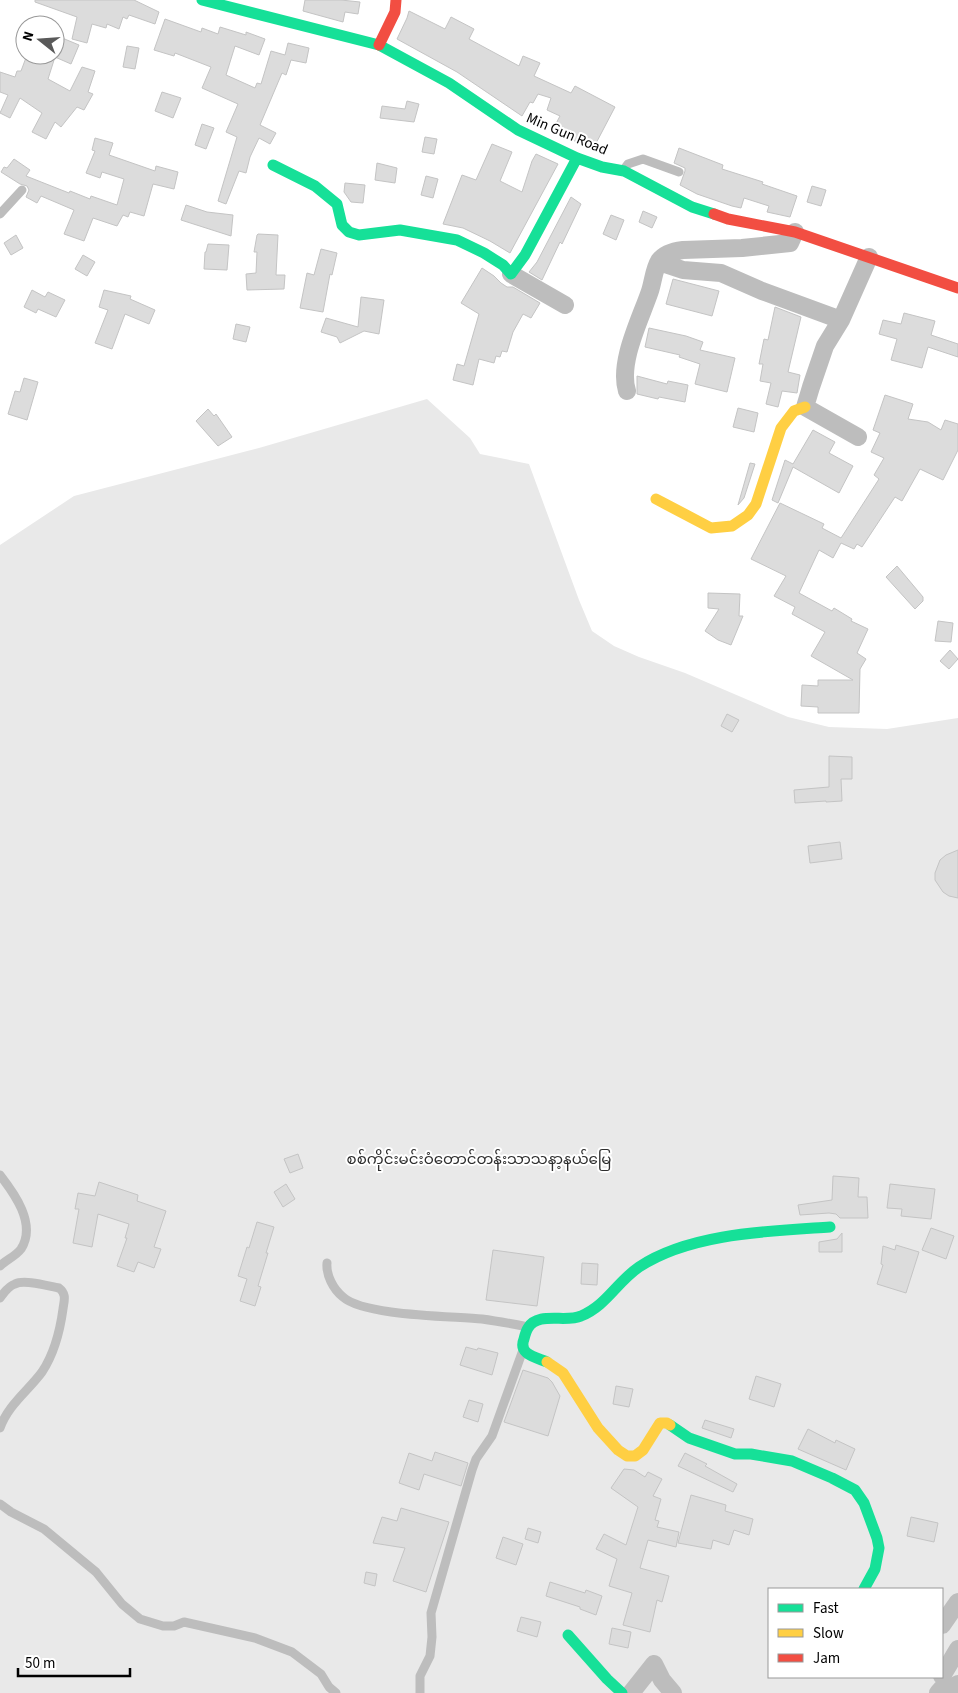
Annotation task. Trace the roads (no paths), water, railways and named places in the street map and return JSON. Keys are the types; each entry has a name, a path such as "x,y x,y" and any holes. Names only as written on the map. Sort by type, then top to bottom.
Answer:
{"street":[{"name":"Min Gun Road","path":"202,0 229,4 379,45 449,83 518,130 577,158 602,167 624,171 692,207 728,219 795,232 958,288"},
{"path":"379,45 395,12 396,0"},
{"path":"511,274 525,255 577,158"},
{"path":"273,165 315,186 337,204 342,225 349,232 359,235 400,230 457,240 484,253 503,265 511,274 565,305"},
{"path":"627,391 625,376 631,342 659,262 666,254 674,251 790,244 795,232"},
{"path":"805,408 825,346 841,320 869,257"},
{"path":"659,262 683,270 721,273 762,291 841,320"},
{"path":"656,499 711,528 732,526 748,515 756,504 781,428 794,410 805,408 858,437"},
{"path":"830,1227 758,1232 689,1245 638,1267 625,1278 602,1304 580,1317 538,1320 528,1327 522,1344 526,1353 560,1369 607,1440 617,1450 629,1457 644,1449 660,1423 667,1423 688,1438 735,1454 751,1454 792,1461 855,1490 864,1503 878,1548 875,1568 865,1588"},
{"path":"943,1624 958,1602"},
{"path":"568,1635 606,1679 622,1693"},
{"path":"945,1683 958,1649"},
{"path":"631,1693 654,1664 662,1680 673,1693"}],"lane":[{"path":"624,171 628,164 643,159 679,172"},
{"path":"0,214 22,190"},
{"path":"0,1175 21,1205 26,1232 24,1243 20,1250 0,1266"},
{"path":"327,1263 327,1270 332,1283 343,1298 354,1304 375,1309 437,1317 482,1319 528,1327"},
{"path":"0,1298 9,1287 22,1282 59,1288 65,1296 61,1326 47,1362 3,1419 0,1428"},
{"path":"420,1693 420,1676 430,1656 432,1637 431,1613 472,1470 476,1459 492,1436 523,1349"},
{"path":"0,1504 44,1530 96,1572 122,1604 140,1619 163,1626 174,1626 184,1622 255,1638 292,1652 321,1674 329,1687 336,1693"}],"park label":[{"name":"စစ်ကိုင်းမင်းဝံတောင်တန်းသာသနာ့နယ်မြေ","path":"479,1159"}]}
